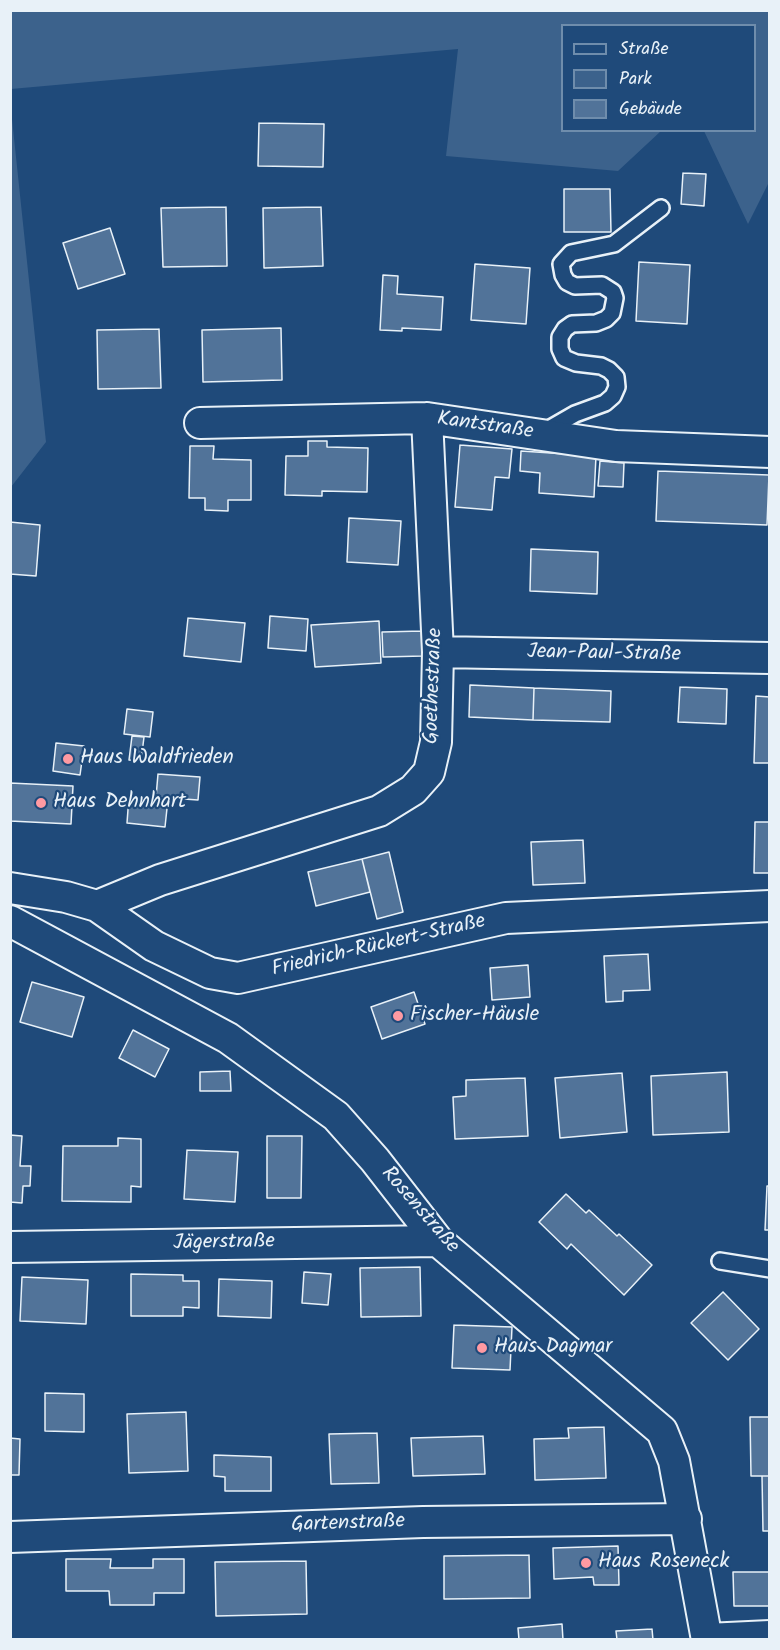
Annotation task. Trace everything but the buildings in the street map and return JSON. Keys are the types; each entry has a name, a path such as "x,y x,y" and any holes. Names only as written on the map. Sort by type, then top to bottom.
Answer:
{"street":[{"name":"Kantstraße","path":"200,423 427,418 616,446 770,452"},
{"name":"Goethestraße","path":"97,906 160,880 379,811 413,790 429,772 436,742 438,651 427,418"},
{"name":"Jean-Paul-Straße","path":"438,651 770,658"},
{"name":"Friedrich-Rückert-Straße","path":"10,888 66,897 97,906 154,946 210,973 238,978 506,918 770,906"},
{"name":"Rosenstraße","path":"10,921 228,1038 336,1116 364,1147 438,1241 662,1431 674,1461 707,1639"},
{"name":"Jägerstraße","path":"10,1246 438,1241"},
{"name":"Gartenstraße","path":"10,1537 423,1522 686,1519"},
{"path":"707,1639 770,1636"}],"lane":[{"path":"540,435 575,414 605,403 613,396 617,387 616,377 609,370 601,366 576,363 564,358 560,349 560,337 565,329 572,324 596,323 606,320 612,313 615,298 613,292 602,285 575,286 567,282 561,264 571,253 614,244 661,208"},
{"path":"720,1261 770,1269"}],"green space":[{"path":"11,10 769,11 769,182 748,224 704,132 756,132 756,24 561,24 561,132 660,132 618,171 446,156 458,49 11,89"},
{"path":"10,100 46,442 11,487 10,487"}],"place":[{"name":"Haus Waldfrieden","path":"68,759"},
{"name":"Haus Dehnhart","path":"41,803"},
{"name":"Fischer-Häusle","path":"398,1016"},
{"name":"Haus Dagmar","path":"482,1348"},
{"name":"Haus Roseneck","path":"586,1563"}]}
